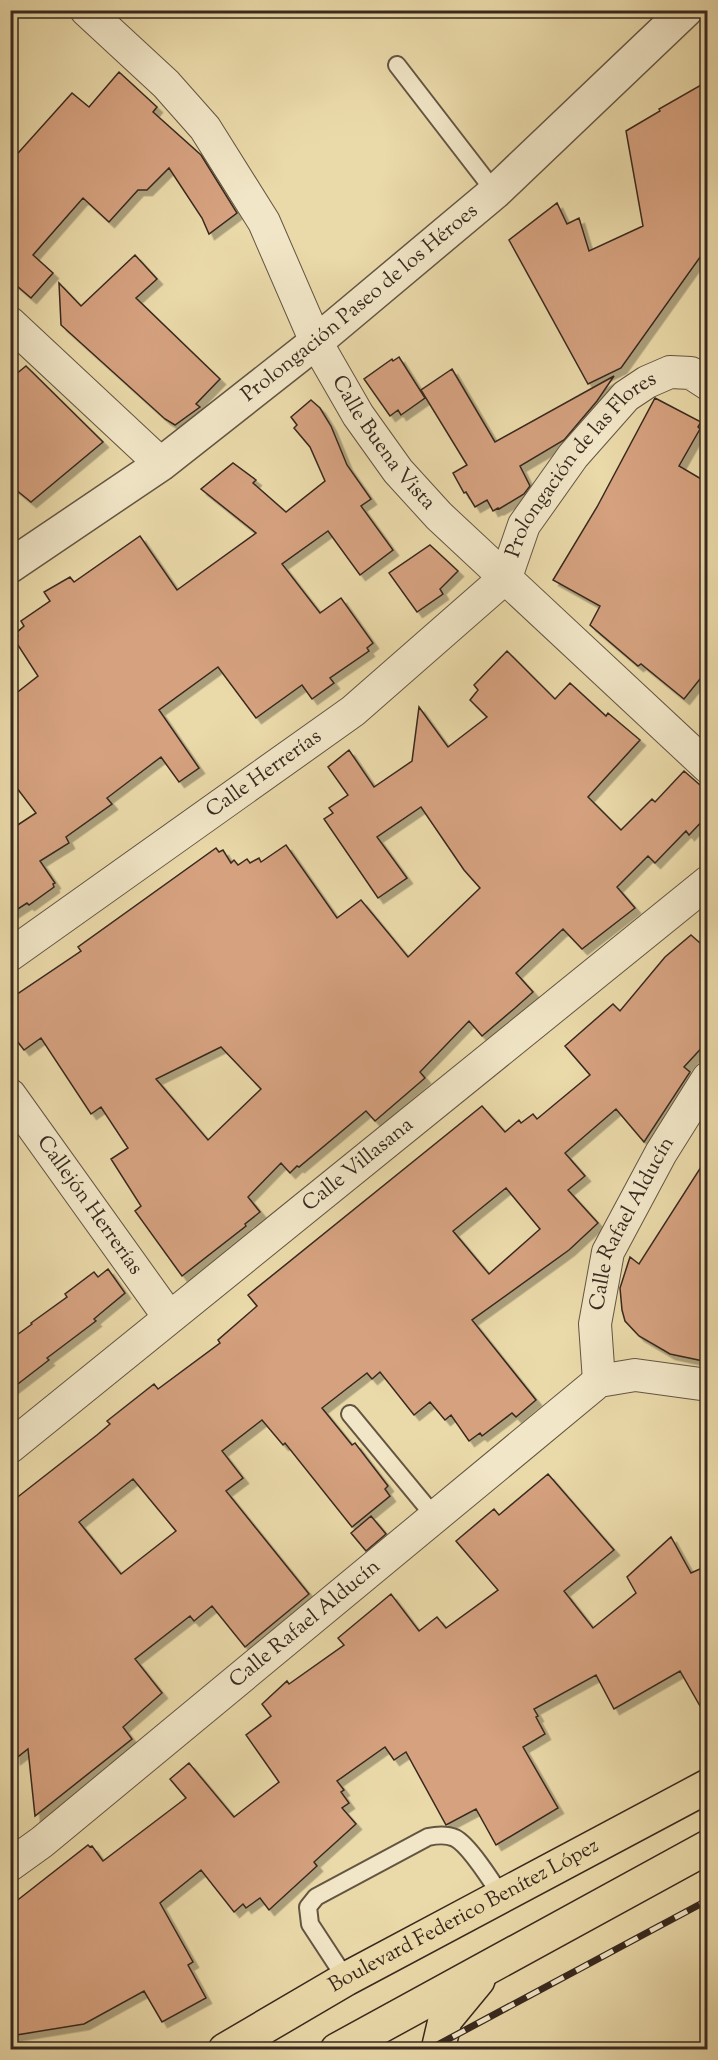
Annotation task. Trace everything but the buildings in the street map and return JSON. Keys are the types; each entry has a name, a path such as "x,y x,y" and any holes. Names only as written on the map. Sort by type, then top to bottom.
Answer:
{"main road":[{"name":"Boulevard Federico Benítez López","path":"225,2049 346,1979 708,1786"},
{"path":"337,2049 708,1847"},
{"path":"438,2049 445,2020 493,1964"}],"street":[{"name":"Calle Buena Vista","path":"86,10 166,84 205,128 264,222 316,342 358,415 398,471 439,516 708,767"},
{"name":"Prolongación Paseo de los Héroes","path":"10,566 161,464 316,342 495,192 686,10"},
{"path":"10,323 161,464"},
{"name":"Prolongación de las Flores","path":"506,577 524,525 573,456 626,396 646,382 670,372 691,373 708,384"},
{"name":"Calle Herrerías","path":"10,955 353,711 506,577"},
{"name":"Calle Villasana","path":"10,1447 708,882"},
{"name":"Calle Rafael Alducín","path":"10,1865 42,1842 599,1381 595,1324 608,1252 661,1153 708,1078"},
{"name":"Callejón Herrerías","path":"10,1095 169,1317"},
{"path":"599,1381 635,1375 708,1385"}],"lane":[{"path":"397,65 495,192"},
{"path":"350,1414 435,1517"},
{"path":"346,1979 310,1924 308,1907 316,1897 428,1837 439,1835 458,1839 486,1872 502,1897"}],"railway":[{"path":"428,2050 708,1900"}]}
